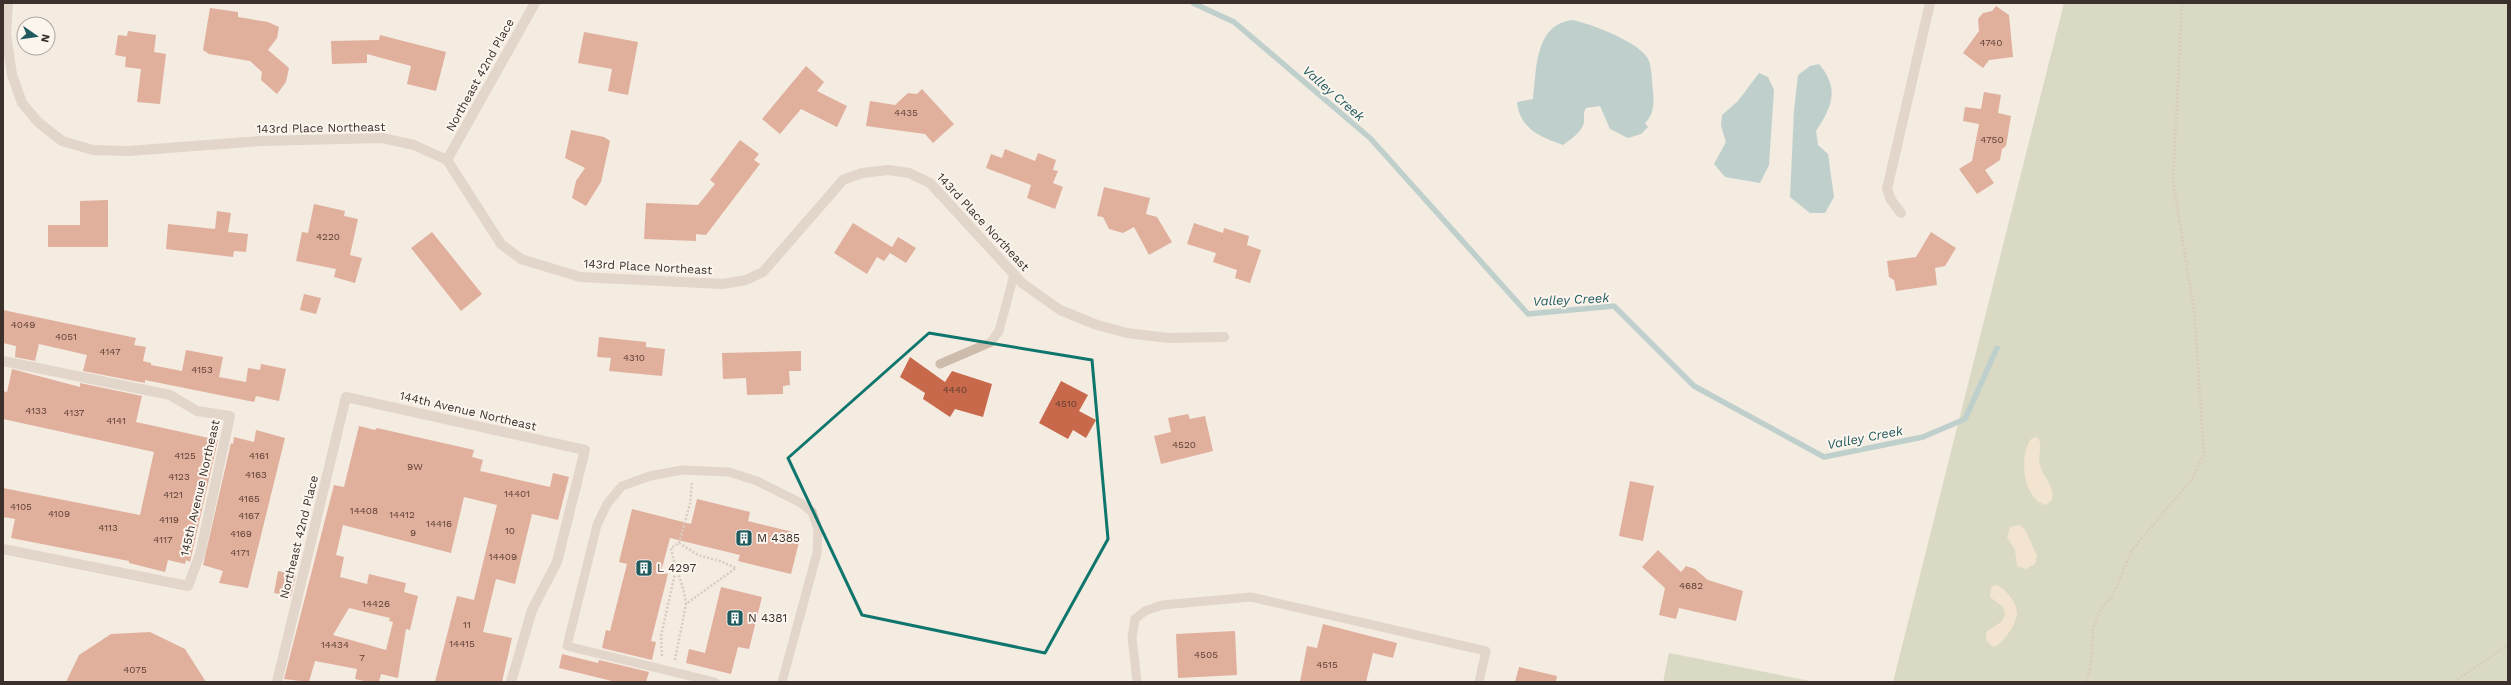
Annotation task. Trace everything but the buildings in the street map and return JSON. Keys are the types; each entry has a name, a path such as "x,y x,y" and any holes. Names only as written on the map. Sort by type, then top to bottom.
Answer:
{"street":[{"name":"143rd Place Northeast","path":"8,3 6,34 12,75 22,103 38,122 62,141 93,150 128,151 261,141 382,138 414,145 447,160 502,244 521,259 580,277 723,284 746,280 763,272 843,180 862,173 888,170 909,173 930,183 1022,283 1060,310 1097,325 1127,333 1168,338 1224,337"},
{"name":"Northeast 42nd Place","path":"447,160 535,3"},
{"path":"1901,213 1891,200 1887,189 1930,3"},
{"name":"145th Avenue Northeast","path":"3,361 170,395 197,411 230,416 200,554 188,586 3,549"},
{"name":"Northeast 42nd Place","path":"277,682 346,397"},
{"name":"144th Avenue Northeast","path":"346,397 585,450 557,562 532,610 511,682"}],"lane":[{"path":"940,364 991,342 999,331 1014,274"},
{"path":"715,682 568,646 597,525 607,504 622,486 650,476 691,470 729,472 757,481 801,502 812,512 818,529 817,553 782,682"},
{"path":"1137,682 1132,636 1135,619 1145,611 1162,605 1252,597 1486,651 1479,682"}],"path":[{"path":"2087,682 2091,662 2093,629 2100,611 2113,594 2132,550 2192,479 2204,454 2194,309 2173,181 2182,3"},
{"path":"668,670 686,604 684,588 676,569 671,548 679,543 690,504 693,487 691,470"},
{"path":"679,543 698,555 720,561 736,568 686,604"},
{"path":"668,670 661,636 676,569"},
{"path":"2454,682 2508,645"}],"highlighted area":[{"path":"929,333 1092,360 1108,539 1045,653 862,615 788,458"}],"green space":[{"path":"2064,3 2508,3 2508,682 1893,682"},
{"path":"1669,653 1815,682 1663,682"}],"sand":[{"path":"2037,437 2040,443 2039,462 2052,490 2052,500 2046,505 2038,501 2032,494 2025,476 2024,465 2027,446 2031,439"},
{"path":"2020,525 2025,530 2037,555 2035,564 2026,569 2017,566 2015,550 2007,537 2010,527"},
{"path":"1995,585 2003,589 2013,600 2017,617 2009,633 2001,643 1993,647 1986,640 1986,632 2001,622 2005,615 2003,607 1990,597 1991,587"}],"water":[{"path":"1573,20 1616,35 1645,54 1651,68 1653,105 1652,113 1645,123 1648,127 1641,134 1628,138 1610,129 1600,106 1586,108 1583,127 1575,136 1563,145 1532,131 1522,119 1517,102 1533,99 1537,62 1544,39 1551,30 1560,23"},
{"path":"1819,64 1826,73 1830,82 1831,98 1830,106 1816,131 1818,145 1828,154 1834,197 1825,213 1810,213 1790,197 1794,110 1798,75 1810,66"},
{"path":"1759,73 1768,77 1774,90 1769,165 1760,183 1725,177 1714,164 1726,142 1721,126 1722,115 1738,101"}],"waterway":[{"name":"Valley Creek","path":"1193,3 1234,22 1370,138 1528,314 1614,306 1694,386 1824,457 1923,437 1965,419 1997,348"}],"place":[{"name":"M 4385","path":"744,538"},
{"name":"L 4297","path":"644,568"},
{"name":"N 4381","path":"735,618"}]}
